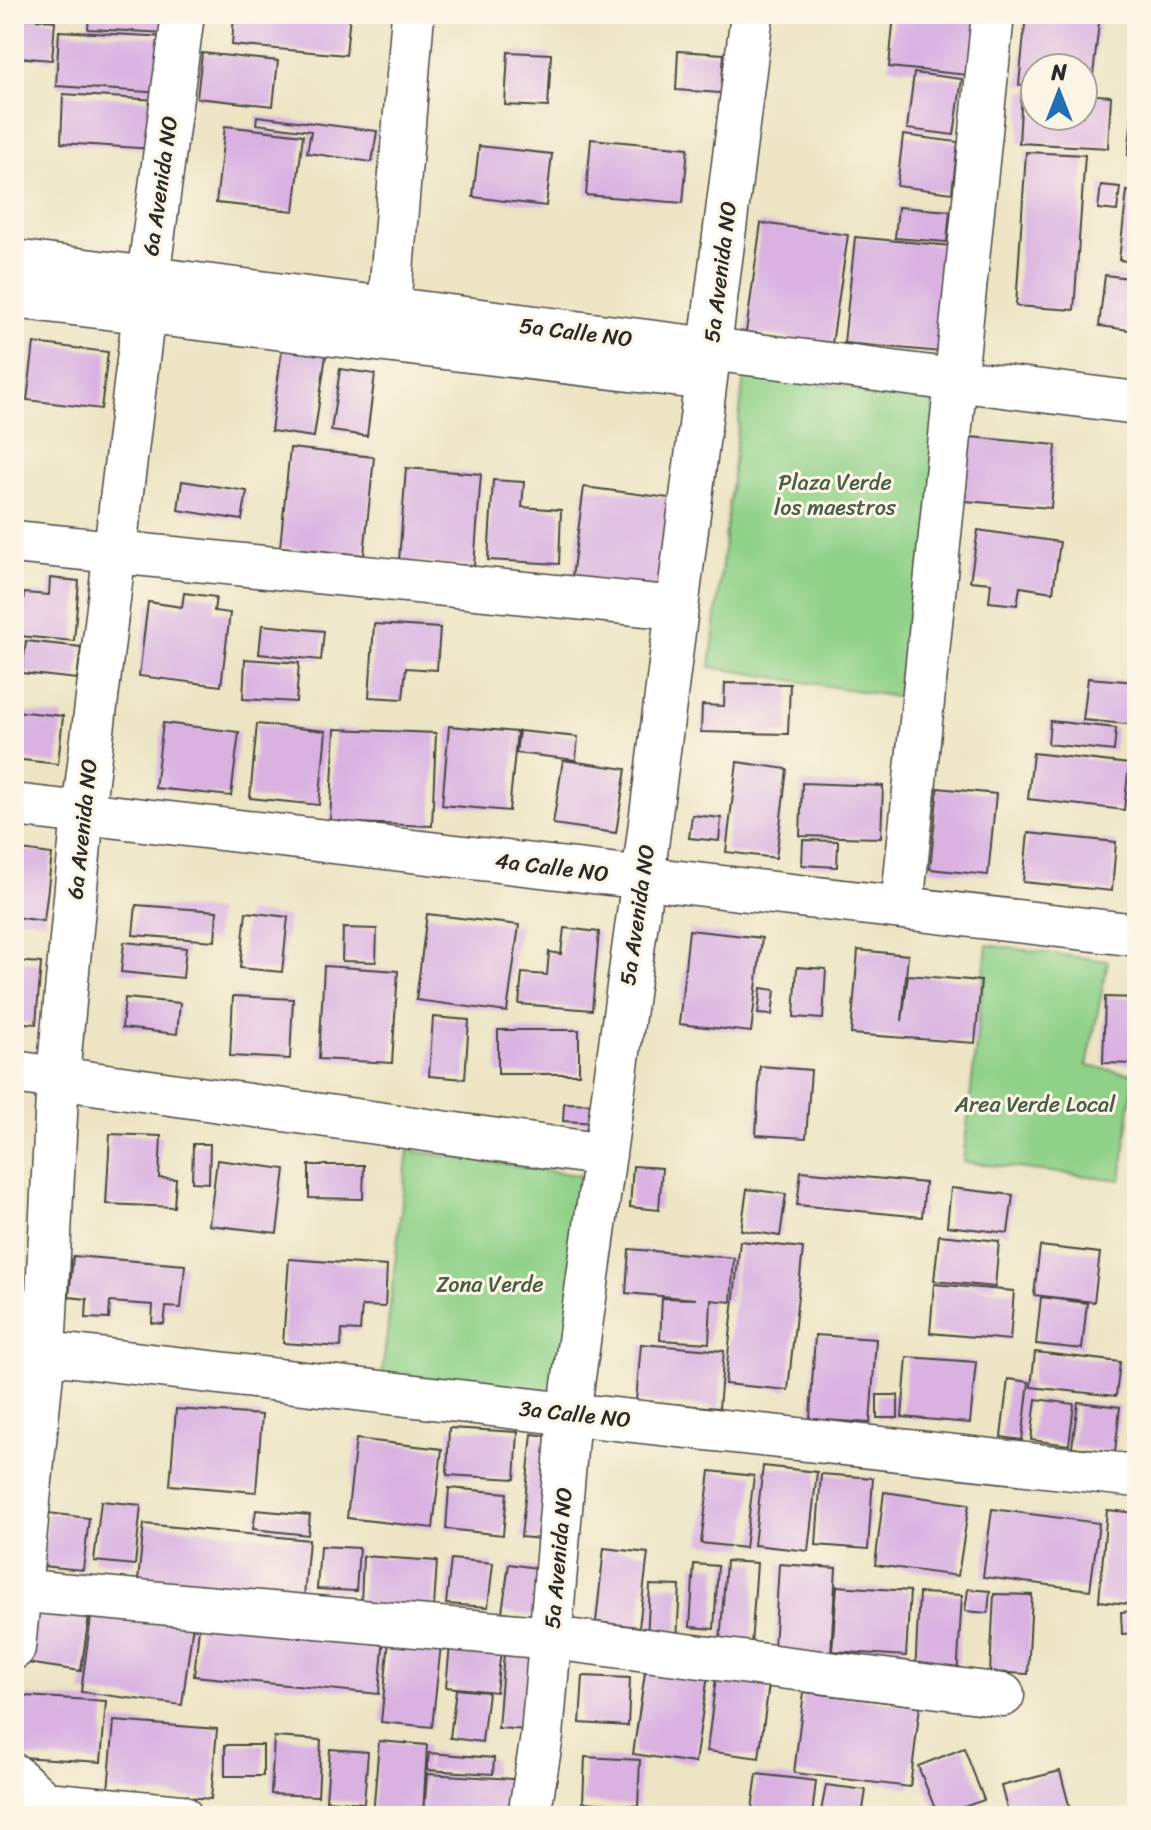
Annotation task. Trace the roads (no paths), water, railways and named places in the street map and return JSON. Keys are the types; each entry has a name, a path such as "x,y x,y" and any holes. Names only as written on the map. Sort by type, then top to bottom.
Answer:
{"street":[{"name":"6a Avenida NO","path":"14,1648 29,1351 83,813 183,14"},
{"path":"389,308 413,14"},
{"name":"5a Avenida NO","path":"529,1816 542,1736 569,1414 643,878 752,14"},
{"path":"902,908 993,14"},
{"name":"5a Calle NO","path":"14,261 146,295 708,364 956,380 1137,403"},
{"name":"5a Calle NO","path":"14,297 146,295 389,308 708,364"},
{"path":"14,542 677,608"},
{"name":"4a Calle NO","path":"14,805 1137,935"},
{"path":"14,1072 605,1155"},
{"name":"3a Calle NO","path":"29,1351 1137,1476"},
{"path":"18,1590 551,1638 1003,1695"},
{"path":"14,1775 55,1810 181,1816"}],"park label":[{"name":"Plaza Verde los maestros","path":"835,494"},
{"name":"Area Verde Local","path":"1035,1104"},
{"name":"Zona Verde","path":"490,1284"}]}
